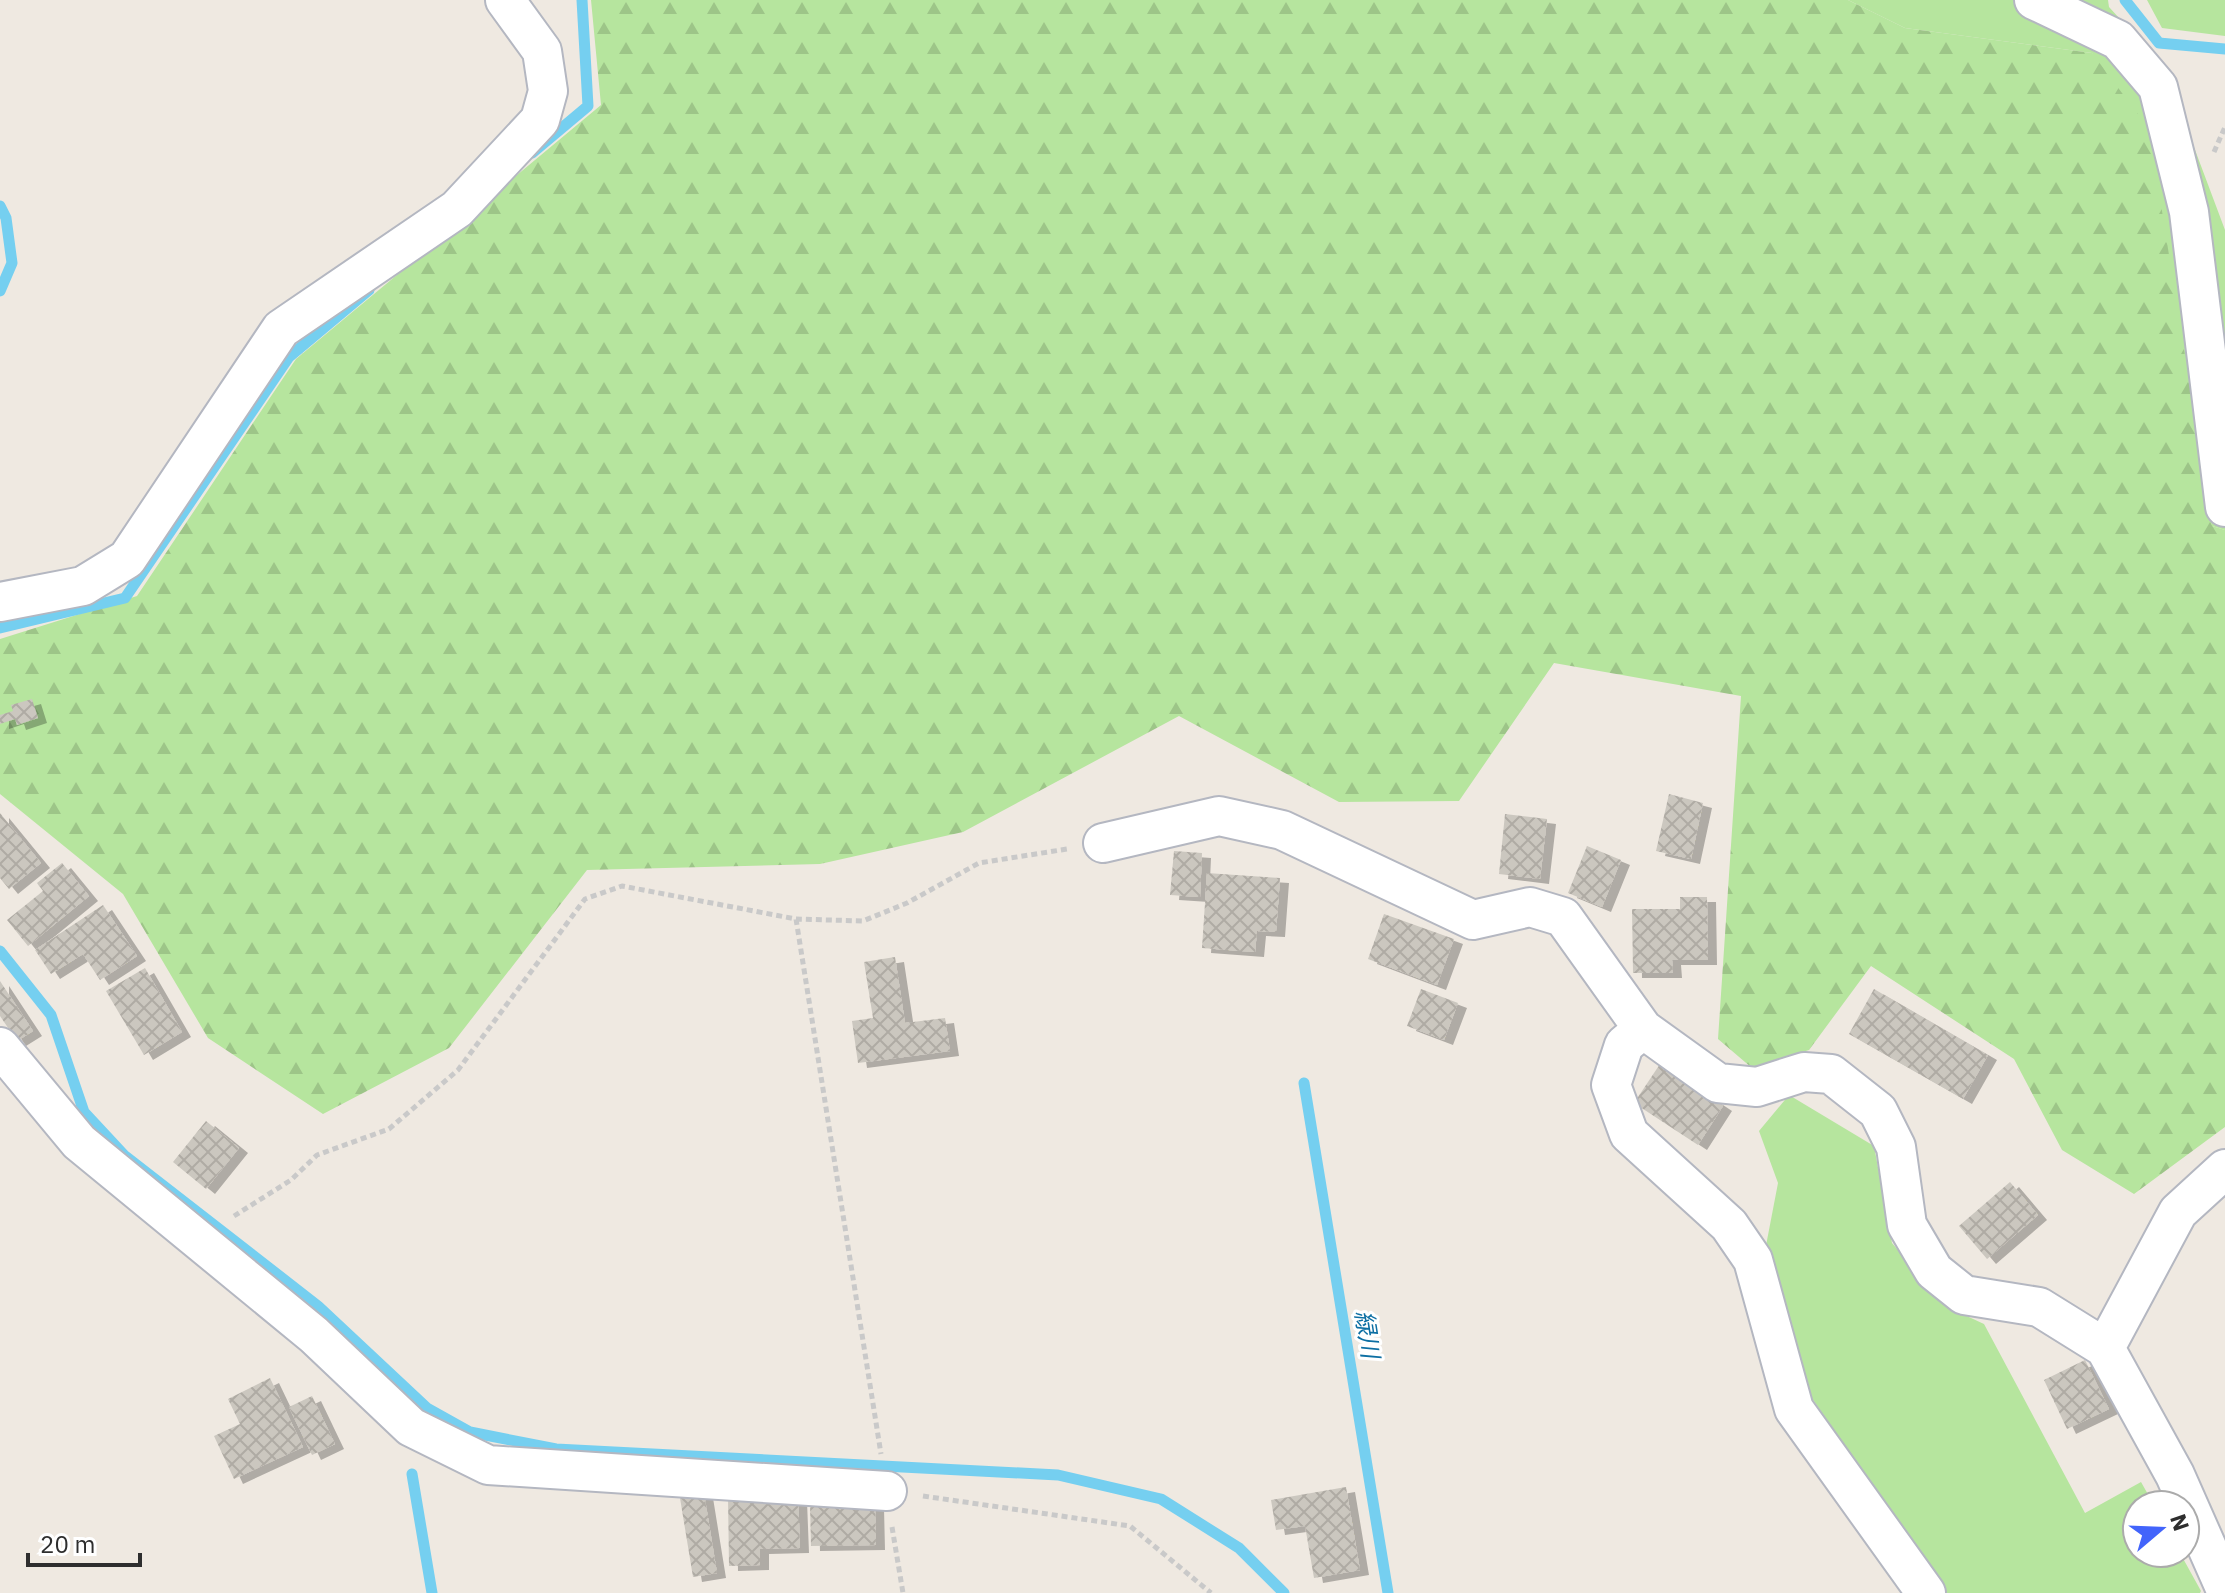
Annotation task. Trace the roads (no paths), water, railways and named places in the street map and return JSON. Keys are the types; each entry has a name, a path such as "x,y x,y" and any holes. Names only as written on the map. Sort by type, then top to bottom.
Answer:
{"street":[{"path":"0,602 83,586 127,559 281,329 457,209 540,120 548,91 542,51 505,0"},
{"path":"2034,0 2118,40 2158,87 2189,212 2225,507"},
{"path":"1103,843 1219,816 1282,830 1473,920 1530,907 1563,917 1643,1029 1718,1083 1757,1087 1804,1072 1831,1074 1878,1111 1896,1147 1907,1225 1934,1271 1964,1295 2039,1307 2105,1348 2175,1475 2225,1588"},
{"path":"1643,1029 1624,1045 1611,1085 1629,1134 1729,1225 1753,1260 1794,1409 1926,1593"},
{"path":"0,1047 79,1142 314,1335 411,1427 488,1465 887,1491"},
{"path":"2105,1348 2178,1212 2225,1169"}],"waterway":[{"path":"532,153 588,106 582,0"},
{"path":"2125,0 2159,43 2225,49"},
{"path":"0,206 6,218 12,263 0,291"},
{"path":"0,628 125,598 289,357 369,290"},
{"path":"0,951 51,1015 84,1112 124,1155 318,1306 427,1408 470,1432 556,1449 1058,1475 1161,1499 1239,1548 1284,1593"},
{"name":"緑川","path":"1304,1083 1388,1593"},
{"path":"412,1474 432,1593"}]}
